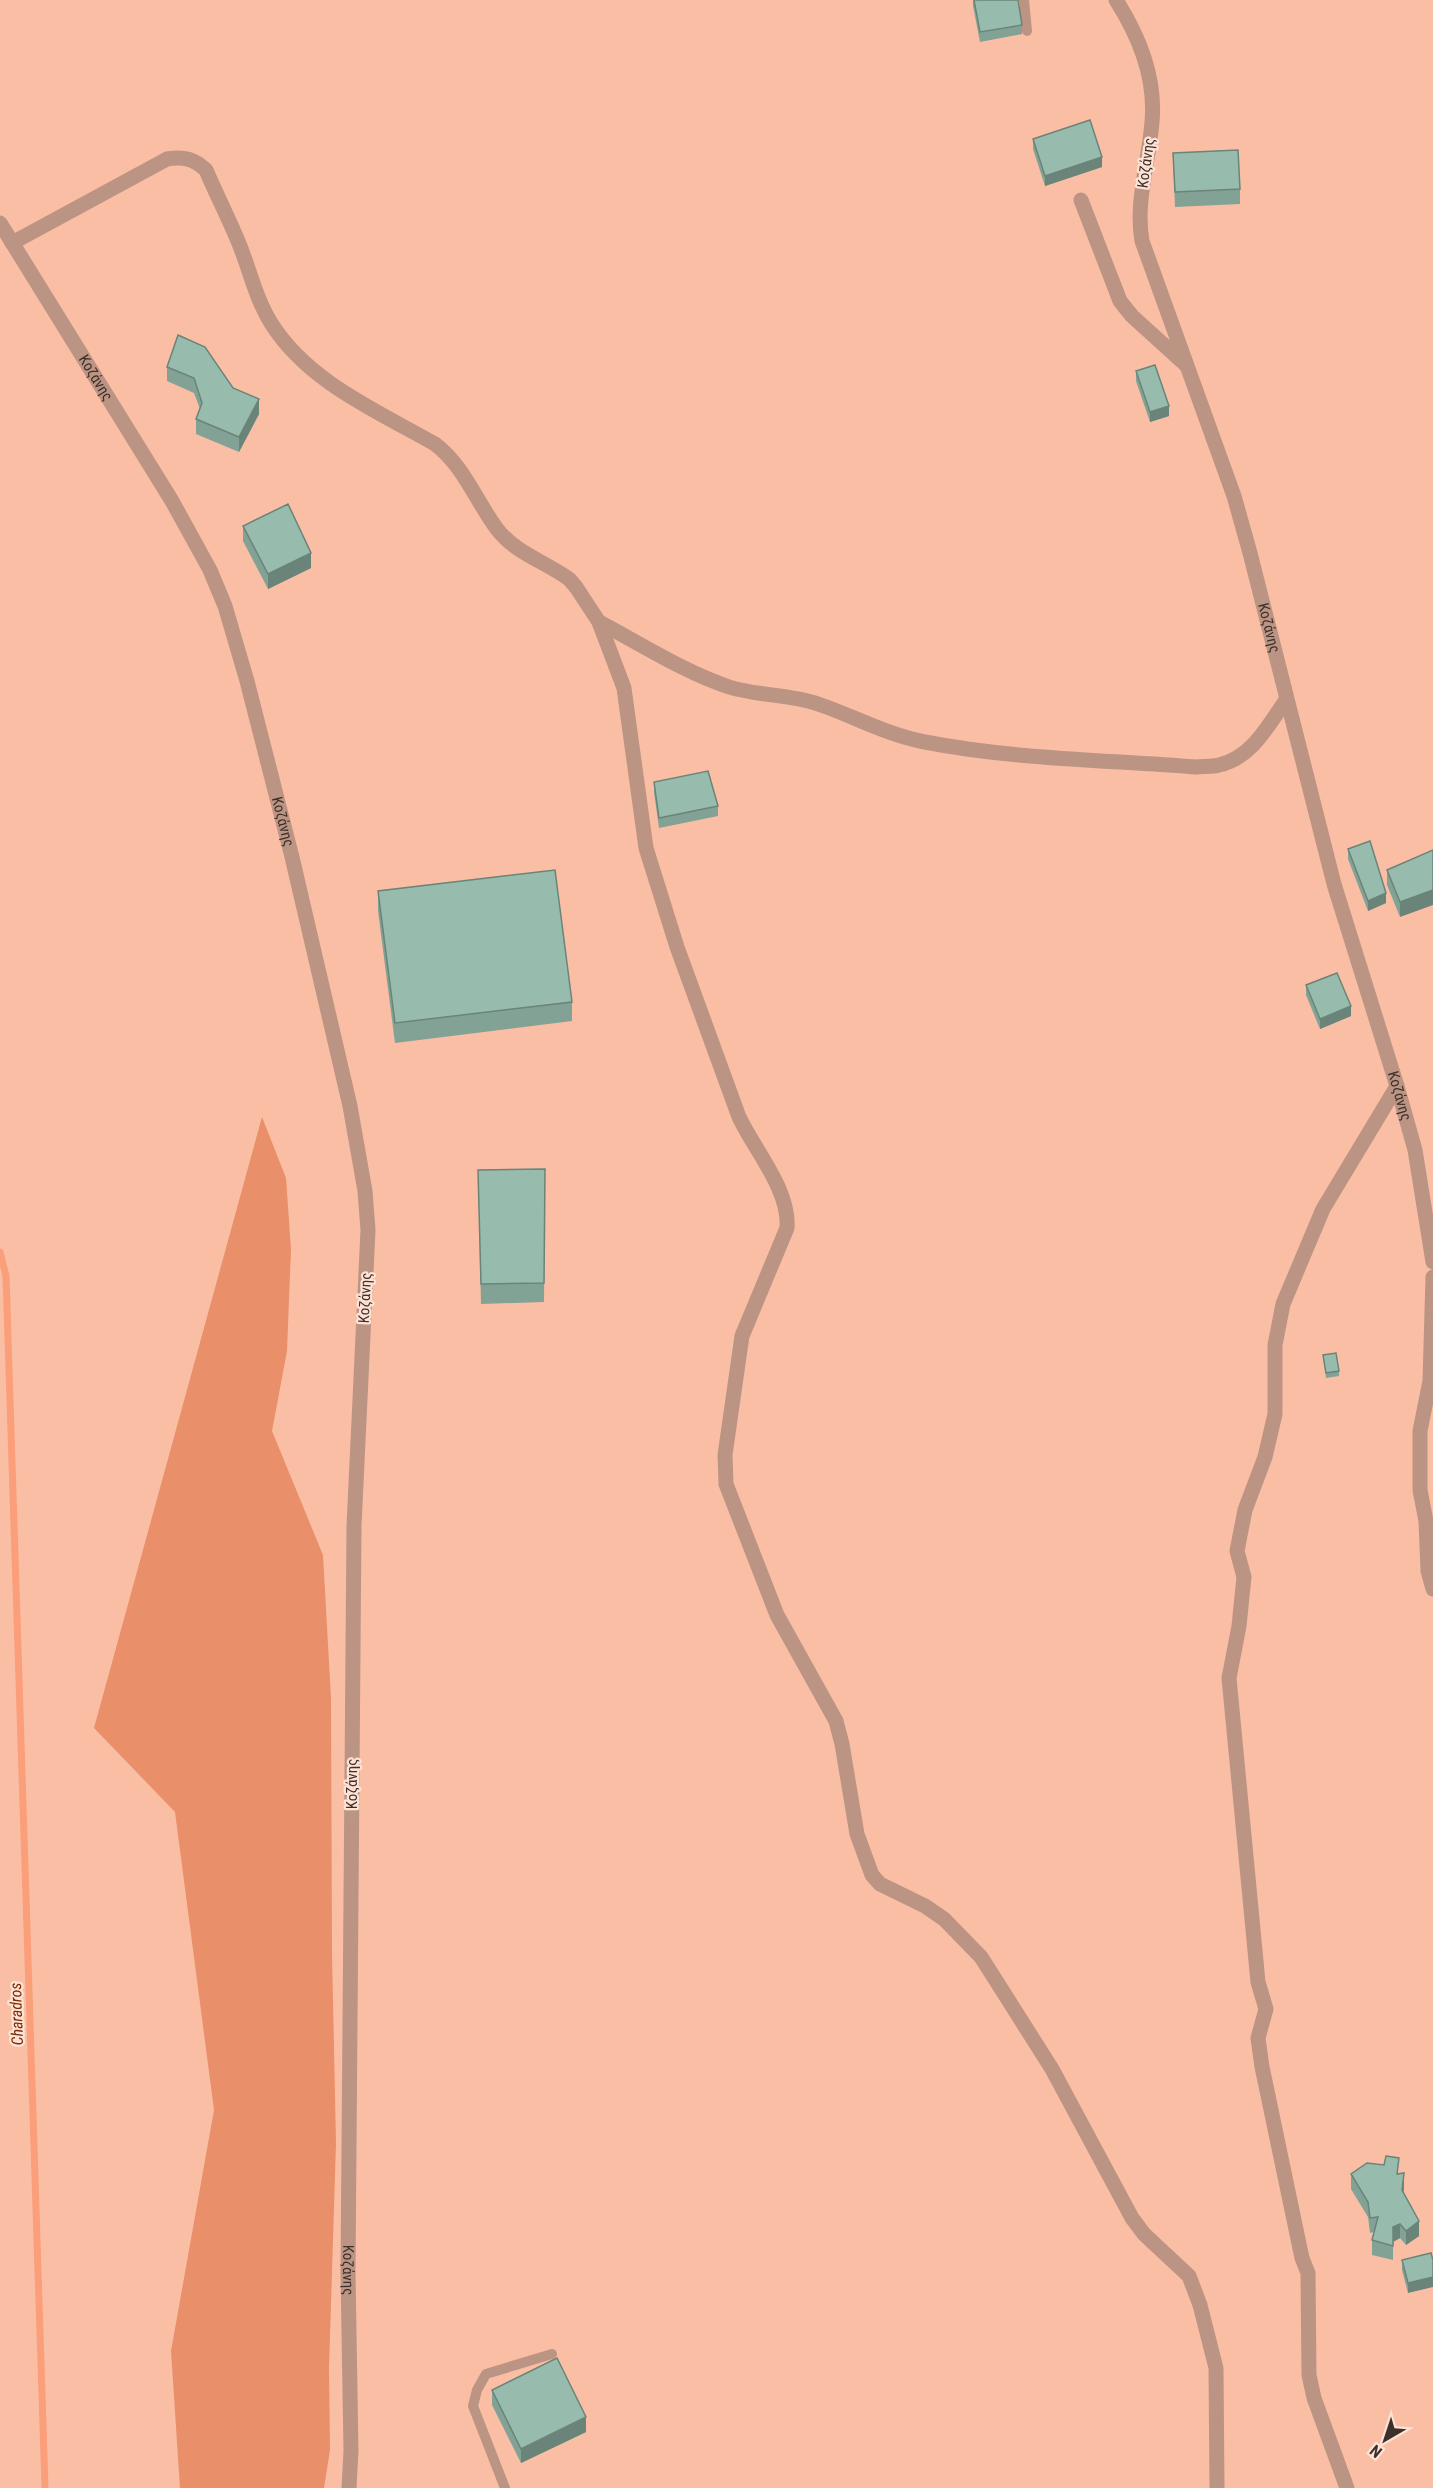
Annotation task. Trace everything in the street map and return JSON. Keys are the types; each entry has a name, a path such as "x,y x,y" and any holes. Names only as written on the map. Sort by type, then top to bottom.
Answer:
{"street":[{"name":"Κοζάνης","path":"1119,1 1138,40 1148,71 1151,94 1152,120 1141,204 1141,234 1234,496 1334,884 1415,1150 1433,1262"},
{"path":"12,243 167,159 189,158 198,163 206,170 240,246 263,309 283,339 337,390 435,444 447,453 456,463 497,529 507,541 569,579 599,622 624,688 633,742 641,822 656,885 739,1117 776,1182 788,1214 787,1228 742,1336 724,1455 726,1484 777,1615 836,1721 857,1834 872,1875 880,1884 925,1906 944,1919 981,1957 1052,2069 1132,2218 1144,2234 1189,2276 1200,2304 1216,2368 1217,2488"},
{"path":"1081,200 1120,301 1132,316 1186,365"},
{"name":"Κοζάνης","path":"0,223 172,501 210,570 225,606 247,681 295,868 350,1106 365,1191 368,1230 354,1549 348,2272 351,2451 349,2488"},
{"path":"599,622 696,673 733,688 786,696 818,704 892,734 923,742 978,751 1196,767 1221,765 1243,754 1255,744 1286,700"},
{"path":"1347,2488 1314,2398 1309,2375 1308,2273 1302,2258 1262,2067 1258,2038 1266,2009 1258,1982 1229,1678 1239,1626 1244,1577 1237,1551 1245,1510 1265,1458 1275,1414 1275,1345 1283,1304 1323,1209 1397,1086"},
{"path":"1433,1277 1430,1381 1420,1431 1420,1490 1426,1521 1428,1571 1433,1589"},
{"name":"Κοζάνης","path":"351,2451 361,2488"}],"lane":[{"path":"1024,0 1027,31"},
{"path":"505,2488 473,2406 477,2390 486,2374 552,2354"}],"shaded area":[{"path":"0,0 1433,0 1433,2488 0,2488"},
{"path":"262,1117 286,1178 291,1249 287,1351 272,1431 323,1555 331,1698 332,1954 336,2143 329,2368 330,2450 324,2488 180,2488 171,2351 214,2110 175,1812 94,1728"}],"building":[{"path":"974,0 1018,0 1022,25 980,32"},
{"path":"1090,120 1102,157 1045,176 1033,139"},
{"path":"1238,150 1240,189 1175,192 1173,153"},
{"path":"178,335 205,347 233,388 259,399 239,437 196,419 202,403 194,378 167,367"},
{"path":"1155,365 1169,406 1150,412 1136,371"},
{"path":"288,504 311,553 268,574 243,526"},
{"path":"708,771 718,806 659,818 654,782"},
{"path":"1370,841 1386,893 1368,901 1348,849"},
{"path":"1433,850 1433,890 1400,902 1387,870"},
{"path":"555,870 572,1002 395,1023 378,891"},
{"path":"1337,973 1351,1006 1320,1019 1306,985"},
{"path":"545,1169 544,1283 481,1284 478,1170"},
{"path":"1336,1353 1339,1371 1326,1373 1323,1355"},
{"path":"1386,2156 1399,2158 1397,2174 1404,2173 1402,2190 1419,2221 1406,2231 1400,2224 1393,2227 1393,2246 1372,2240 1378,2217 1370,2218 1368,2202 1351,2174 1367,2163 1384,2165"},
{"path":"1431,2253 1433,2277 1408,2283 1402,2260"},
{"path":"557,2358 586,2417 521,2449 492,2390"}],"waterway":[{"name":"Charadros","path":"0,1252 6,1276 45,2488"}]}
